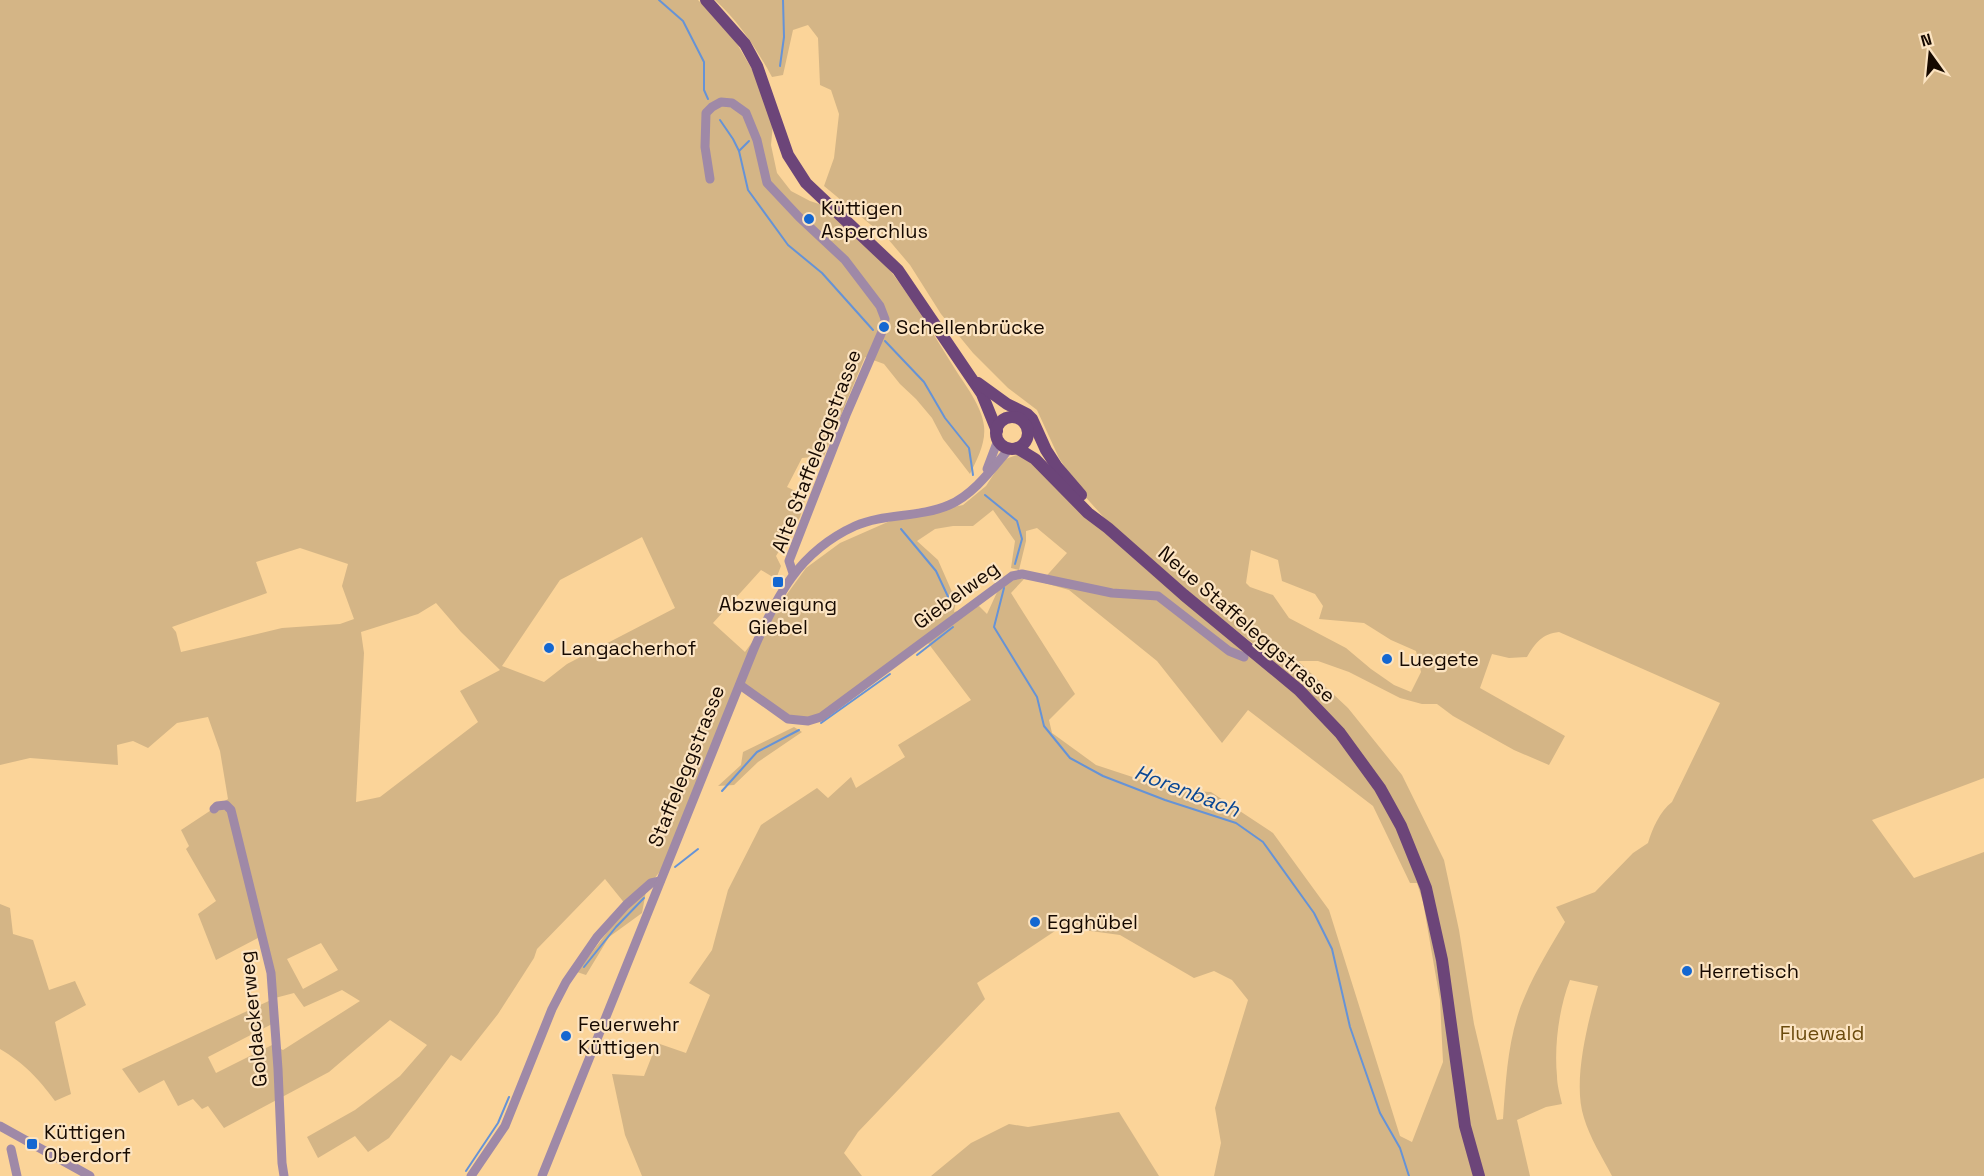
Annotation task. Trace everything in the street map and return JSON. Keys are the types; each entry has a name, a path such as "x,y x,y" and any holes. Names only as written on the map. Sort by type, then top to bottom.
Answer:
{"main road":[{"path":"706,0 745,44 757,66 788,155 806,183 898,270 982,394 1000,444 1013,448 1024,444 1028,434"},
{"path":"972,379 1007,405 1028,414 1057,467 1094,508 1108,528"},
{"path":"982,394 1013,418 1022,421 1040,454 1047,462 1057,467"},
{"path":"997,435 1002,421 1013,418"},
{"name":"Neue Staffeleggstrasse","path":"1013,448 1035,459 1088,513 1299,690 1340,733 1380,788 1401,826 1426,888 1442,960 1466,1126 1479,1176"}],"street":[{"name":"Alte Staffeleggstrasse","path":"710,178 705,147 706,113 721,102 732,103 746,113 752,126 767,183 792,211 845,260 880,306 885,319 789,561 793,573"},
{"name":"Staffeleggstrasse","path":"980,482 989,464 997,435"},
{"name":"Staffeleggstrasse","path":"543,1176 771,609 793,573 816,552 854,526 881,518 950,505 966,495 1013,448"},
{"name":"Giebelweg","path":"740,685 788,719 808,721 821,717 1012,576 1023,574 1112,593 1158,596 1229,651 1244,657"},
{"name":"Goldackerweg","path":"214,809 217,806 226,805 231,810 271,974 284,1176"},
{"path":"471,1176 505,1126 552,1010 566,982 597,937 626,905 651,883 660,881"},
{"path":"0,1126 90,1176"},
{"path":"11,1149 17,1176"}],"green space":[{"name":"Fluewald","path":"0,0 698,0 730,32 753,71 773,124 771,145 777,173 791,191 822,205 889,269 915,305 972,396 983,418 984,426 984,439 970,474 943,439 932,418 916,399 884,364 865,357 824,456 802,458 787,487 806,496 800,517 776,556 781,566 776,579 761,570 713,623 745,652 806,568 840,543 890,521 963,505 986,486 1003,460 1022,453 1148,571 1283,683 1286,672 1150,562 1108,522 1081,492 1059,458 1037,410 1008,388 973,353 941,314 910,265 888,239 824,186 834,158 839,114 831,90 820,85 818,38 808,25 793,30 783,75 772,77 732,17 715,0 1984,0 1984,778 1872,820 1914,878 1984,852 1984,1176 1612,1176 1589,1133 1581,1103 1583,1052 1598,986 1570,980 1560,1015 1557,1040 1557,1079 1562,1104 1546,1107 1517,1120 1530,1176 1214,1176 1221,1143 1215,1108 1248,1000 1232,980 1214,971 1194,978 1120,935 1061,927 977,983 985,999 858,1132 844,1153 862,1176 642,1176 625,1135 612,1074 644,1076 657,1043 686,1053 710,995 689,983 712,950 728,890 761,825 817,788 828,798 851,777 856,788 905,757 898,745 971,700 925,639 821,717 788,719 740,685 661,870 651,883 626,905 605,879 537,949 534,958 498,1014 461,1061 451,1055 389,1138 368,1152 355,1136 318,1158 307,1137 355,1110 400,1076 427,1045 390,1020 329,1072 224,1128 208,1106 202,1109 193,1099 178,1106 164,1080 139,1093 122,1069 271,1000 274,1023 208,1057 216,1073 272,1045 283,1050 360,1001 342,990 304,1007 294,993 275,998 258,938 216,960 198,914 216,901 186,849 189,846 181,830 228,799 220,751 208,717 177,723 148,748 133,741 117,745 118,765 30,758 0,765","holes":["993,510 1015,541 1011,568 1019,570 1026,531 1037,528 1067,553 1041,582 1069,590 1157,661 1222,743 1248,710 1373,806 1410,883 1417,883 1423,902 1440,1000 1443,1062 1412,1142 1400,1136 1329,910 1273,833 1211,792 1172,790 1096,765 1052,733 1049,720 1075,694 1011,593 1024,579 1004,577 987,614 979,606 954,612 956,601 938,560 917,541 935,529 973,526","642,537 675,608 567,664 544,682 502,666 560,580","300,548 348,564 342,586 354,619 340,624 282,628 181,652 176,632 172,627 267,593 256,562","1251,550 1278,560 1282,581 1315,594 1323,606 1319,619 1364,623 1391,640 1416,651 1421,672 1411,692 1394,685 1346,648 1289,618 1273,595 1250,587 1246,583","436,603 461,632 500,670 460,691 478,722 380,797 356,802 364,653 361,632 418,614","1559,632 1720,703 1672,802 1657,821 1648,843 1633,853 1595,892 1556,907 1565,922 1534,977 1519,1011 1509,1056 1503,1119 1497,1120 1474,1024 1459,930 1444,860 1402,775 1348,708 1298,661 1318,661 1349,672 1400,698 1422,704 1437,704 1453,716 1514,750 1549,765 1565,736 1480,688 1492,654 1509,658 1527,657 1536,643 1548,635","321,943 338,970 303,989 287,959"]},
{"path":"794,727 802,732 758,762 734,785 718,786 741,765 743,752"},
{"path":"646,891 642,913 609,937 586,975 577,972 618,918"},
{"path":"0,904 10,908 13,934 33,940 49,990 75,981 86,1005 55,1022 71,1094 55,1101 30,1072 0,1049"},
{"path":"1119,1112 1159,1176 931,1176 971,1143 1009,1124 1028,1127"}],"waterway":[{"path":"659,0 683,21 704,62 704,90 708,99"},
{"path":"780,66 784,37 783,0"},
{"name":"Horenbach","path":"720,120 739,151 748,190 788,245 822,273 873,330"},
{"path":"739,151 749,141"},
{"name":"Horenbach","path":"885,341 924,382 945,418 969,448 973,475"},
{"name":"Horenbach","path":"985,495 1017,521 1022,539 1015,564"},
{"path":"901,529 936,571 951,603"},
{"name":"Horenbach","path":"1004,588 994,627 1037,697 1044,726 1070,758 1103,776 1165,800 1236,823 1263,842 1314,913 1332,949 1350,1027 1380,1113 1400,1148 1409,1176"},
{"path":"917,655 953,627"},
{"path":"821,723 890,674"},
{"path":"722,791 757,752 799,730"},
{"path":"675,867 698,849"},
{"path":"584,967 616,927 644,898"},
{"path":"466,1171 498,1123 509,1097"}],"place":[{"name":"Küttigen Asperchlus","path":"809,219"},
{"name":"Schellenbrücke","path":"884,327"},
{"name":"Abzweigung Giebel","path":"778,582"},
{"name":"Langacherhof","path":"549,648"},
{"name":"Luegete","path":"1387,659"},
{"name":"Egghübel","path":"1035,922"},
{"name":"Herretisch","path":"1687,971"},
{"name":"Feuerwehr Küttigen","path":"566,1036"},
{"name":"Küttigen Oberdorf","path":"32,1144"}]}
